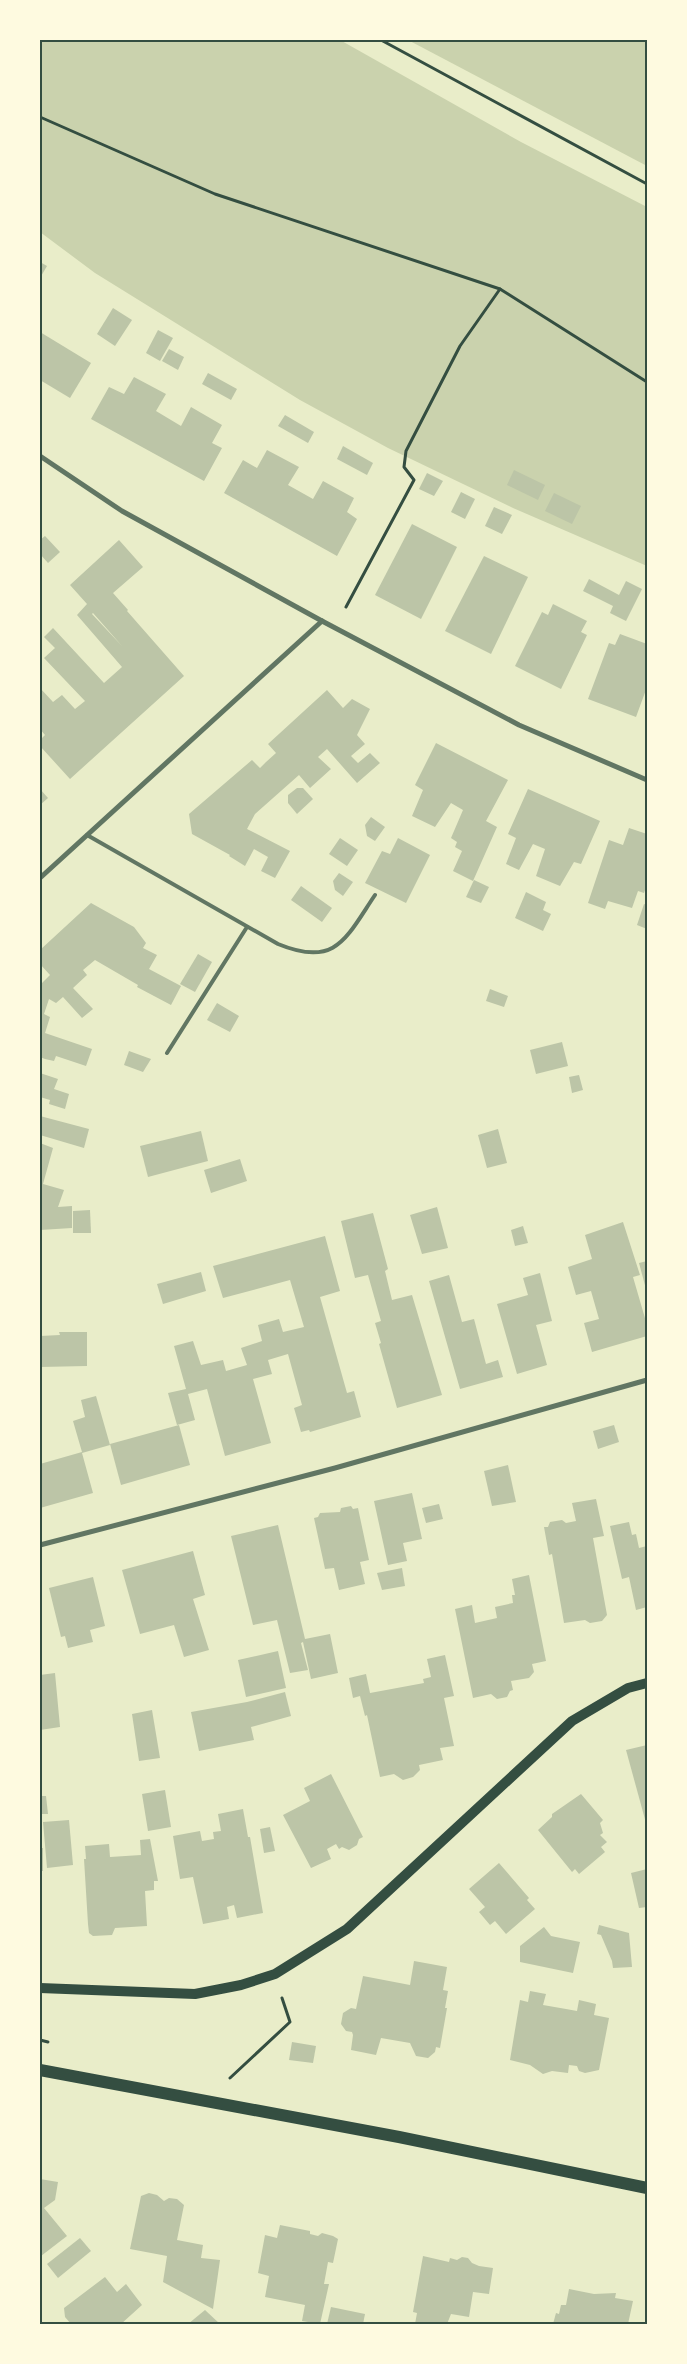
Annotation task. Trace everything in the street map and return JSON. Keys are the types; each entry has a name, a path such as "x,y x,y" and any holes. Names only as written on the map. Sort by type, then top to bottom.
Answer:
{"main road":[{"path":"40,1988 194,1994 241,1985 275,1974 347,1929 572,1721 628,1688 647,1683"},
{"path":"40,2070 390,2135 647,2188"}],"street":[{"path":"40,456 122,511 322,621 519,725 647,780"},
{"path":"40,878 322,621"},
{"path":"40,1545 335,1468 647,1380"}],"lane":[{"path":"87,835 247,927 294,951 310,953 327,951 344,942 376,895"},
{"path":"167,1053 247,927"}],"path":[{"path":"381,40 647,184"},
{"path":"40,117 215,194 500,289 647,382"},
{"path":"335,627 414,480 404,466 406,451 460,346 500,289"},
{"path":"230,2078 290,2022"}],"green space":[{"path":"40,40 340,40 521,142 647,207 647,566 513,508 388,448 300,400 95,273 40,232"},
{"path":"408,40 647,40 647,166"}],"building":[{"path":"40,262 47,266 40,278"},
{"path":"113,308 132,320 115,346 97,334"},
{"path":"158,330 173,338 160,361 146,353"},
{"path":"40,332 91,363 70,398 40,380"},
{"path":"169,349 184,357 178,370 162,361"},
{"path":"208,373 237,389 231,400 202,384"},
{"path":"134,377 166,394 156,411 181,426 191,407 222,425 212,443 222,448 204,481 91,419 109,387 124,394"},
{"path":"285,415 314,432 308,443 278,426"},
{"path":"343,446 373,463 367,475 337,459"},
{"path":"267,450 299,467 288,485 313,499 323,481 354,498 347,512 357,519 337,556 224,493 243,460 257,468"},
{"path":"514,470 545,485 538,500 507,485"},
{"path":"427,473 443,481 434,496 419,489"},
{"path":"461,492 475,499 465,519 451,512"},
{"path":"554,493 581,506 572,524 545,511"},
{"path":"494,507 512,515 502,534 485,526"},
{"path":"412,524 457,547 421,619 375,595"},
{"path":"45,536 60,552 48,563 40,554 40,540"},
{"path":"119,540 143,567 113,593 184,676 70,779 40,746 40,740 45,735 40,729 40,688 53,702 62,695 75,709 85,701 44,658 55,648 44,637 53,628 104,683 122,667 77,615 87,604 70,585","holes":["93,613 122,646 92,614"]},
{"path":"484,556 528,577 491,654 445,631"},
{"path":"589,579 619,595 626,581 642,589 626,621 610,613 613,606 583,591"},
{"path":"553,604 587,621 581,632 587,635 561,689 515,666 542,612 548,615"},
{"path":"620,634 647,644 647,687 636,717 588,699 609,643 615,645"},
{"path":"327,690 343,708 352,699 370,709 357,735 365,744 351,756 358,763 370,753 380,763 357,783 327,749 318,757 331,769 310,788 299,775 255,814 247,829 290,851 275,878 261,871 268,857 254,849 245,866 230,855 192,834 189,814 252,760 260,768 276,753 268,744"},
{"path":"436,743 508,780 486,821 497,827 473,881 453,871 462,851 455,847 457,842 451,838 463,810 451,803 435,827 412,816 423,790 415,785"},
{"path":"297,788 303,788 313,799 297,814 288,803 288,795"},
{"path":"40,789 48,798 40,805"},
{"path":"528,789 600,821 581,864 574,862 560,886 536,876 545,849 533,844 519,870 506,864 516,838 508,834"},
{"path":"371,817 385,827 375,841 367,836 365,825"},
{"path":"629,828 647,834 647,884 644,893 638,891 632,908 608,901 605,909 588,903 609,840 623,845"},
{"path":"340,838 358,850 347,866 329,854"},
{"path":"398,838 430,855 406,903 365,883 382,851 390,854"},
{"path":"339,873 353,882 343,896 335,890 333,881"},
{"path":"474,880 489,887 481,903 466,897"},
{"path":"301,886 332,908 322,922 291,900"},
{"path":"526,892 546,902 543,910 551,914 543,931 515,918"},
{"path":"91,903 134,927 146,943 143,948 157,955 149,969 181,986 171,1005 137,987 138,985 95,960 83,970 87,975 73,988 93,1009 82,1018 63,997 56,1003 49,999 44,1014 50,1017 45,1033 92,1049 86,1066 56,1056 54,1061 40,1057 40,985 50,975 40,964 40,950"},
{"path":"644,904 647,905 647,929 637,925"},
{"path":"198,954 212,962 195,992 180,984"},
{"path":"490,989 508,996 504,1007 486,1001"},
{"path":"217,1003 239,1016 230,1032 207,1020"},
{"path":"562,1042 568,1066 536,1074 530,1050"},
{"path":"129,1051 151,1059 143,1072 124,1065"},
{"path":"40,1073 58,1079 54,1089 69,1094 65,1109 49,1104 50,1100 40,1097"},
{"path":"579,1075 583,1090 572,1093 569,1077"},
{"path":"40,1116 89,1129 84,1148 40,1135"},
{"path":"498,1129 507,1163 487,1168 478,1135"},
{"path":"201,1131 208,1161 148,1177 140,1146"},
{"path":"40,1143 53,1148 43,1184 64,1190 58,1207 72,1206 72,1228 40,1230"},
{"path":"240,1159 247,1181 211,1193 204,1170"},
{"path":"437,1207 448,1248 422,1254 410,1215"},
{"path":"90,1210 91,1233 73,1233 73,1211"},
{"path":"373,1213 388,1269 385,1271 392,1300 412,1295 442,1395 397,1408 379,1344 381,1343 375,1323 381,1321 368,1275 355,1278 341,1221"},
{"path":"623,1222 640,1275 633,1277 647,1325 647,1336 592,1352 584,1323 599,1319 591,1291 576,1295 568,1267 592,1259 585,1235"},
{"path":"523,1226 528,1243 515,1246 511,1230"},
{"path":"325,1236 340,1291 320,1297 347,1393 354,1391 361,1417 310,1432 309,1430 301,1432 294,1408 302,1405 288,1354 268,1360 272,1374 253,1379 271,1443 225,1456 207,1389 188,1394 195,1420 177,1425 168,1393 186,1389 174,1346 193,1341 201,1365 223,1360 226,1371 247,1365 241,1348 262,1341 258,1325 279,1319 283,1332 304,1327 290,1280 223,1298 213,1266"},
{"path":"647,1261 647,1289 646,1289 639,1263"},
{"path":"201,1272 206,1291 163,1304 157,1284"},
{"path":"540,1273 552,1321 536,1325 547,1365 517,1374 497,1304 528,1295 523,1278"},
{"path":"449,1275 462,1322 474,1319 486,1364 498,1360 503,1377 460,1389 429,1281"},
{"path":"59,1332 87,1332 87,1366 40,1367 40,1336 60,1335"},
{"path":"96,1396 110,1445 82,1453 93,1493 40,1508 40,1464 82,1452 73,1421 85,1417 81,1400"},
{"path":"179,1425 190,1465 121,1485 110,1444"},
{"path":"614,1425 619,1442 598,1449 593,1431"},
{"path":"508,1465 516,1502 492,1506 484,1471"},
{"path":"412,1493 422,1539 403,1543 407,1561 388,1565 374,1501"},
{"path":"596,1499 604,1536 593,1538 607,1615 602,1621 590,1623 585,1620 564,1623 552,1554 549,1555 544,1527 548,1527 550,1522 562,1520 566,1523 576,1521 572,1503"},
{"path":"439,1504 443,1519 426,1523 422,1508"},
{"path":"351,1506 353,1509 358,1508 369,1560 360,1562 365,1584 339,1590 334,1568 325,1569 314,1518 318,1517 320,1513 340,1512 341,1508"},
{"path":"629,1522 632,1535 636,1534 639,1548 647,1546 647,1607 636,1610 629,1577 622,1579 610,1526"},
{"path":"278,1525 305,1639 330,1634 338,1673 311,1679 303,1642 301,1643 308,1670 290,1673 277,1620 253,1625 231,1536"},
{"path":"193,1551 205,1595 193,1599 209,1650 184,1657 174,1625 140,1634 122,1570"},
{"path":"402,1568 405,1586 382,1590 377,1573"},
{"path":"529,1575 546,1661 532,1664 534,1672 529,1678 511,1681 513,1690 510,1691 507,1697 497,1699 491,1694 473,1698 455,1609 472,1605 475,1623 497,1618 495,1607 513,1603 512,1595 515,1595 512,1579"},
{"path":"93,1577 105,1626 90,1630 93,1642 68,1648 65,1636 61,1637 49,1588"},
{"path":"278,1651 286,1688 246,1697 238,1660"},
{"path":"445,1655 454,1696 444,1698 454,1746 440,1748 443,1760 419,1765 420,1770 413,1777 403,1780 394,1774 380,1777 367,1715 365,1716 360,1696 353,1698 349,1678 366,1674 370,1693 424,1683 423,1679 431,1677 427,1659"},
{"path":"55,1673 60,1727 40,1730 40,1675"},
{"path":"285,1692 291,1716 251,1727 254,1740 199,1751 191,1712 247,1702"},
{"path":"152,1710 160,1758 139,1761 132,1714"},
{"path":"647,1745 647,1823 646,1823 626,1750"},
{"path":"331,1774 363,1837 359,1839 357,1845 349,1850 342,1847 339,1849 336,1844 327,1849 331,1859 311,1868 283,1815 310,1801 304,1788"},
{"path":"165,1790 171,1827 148,1831 142,1794"},
{"path":"581,1794 603,1820 600,1823 603,1833 600,1835 607,1842 601,1847 605,1852 579,1874 575,1869 572,1872 538,1830 552,1817 552,1814"},
{"path":"40,1796 46,1796 48,1814 40,1814"},
{"path":"243,1809 248,1837 250,1837 263,1913 237,1918 234,1905 227,1907 229,1919 203,1924 193,1877 180,1879 173,1836 200,1831 202,1841 214,1839 213,1832 221,1831 218,1814"},
{"path":"69,1820 73,1865 47,1868 43,1822"},
{"path":"270,1827 275,1851 264,1853 260,1829"},
{"path":"150,1839 158,1881 154,1881 154,1890 145,1891 147,1926 115,1928 112,1935 93,1936 89,1933 88,1924 85,1846 109,1844 110,1857 141,1855 140,1840"},
{"path":"40,1848 43,1848 43,1871 40,1871"},
{"path":"499,1863 529,1898 527,1900 535,1909 506,1934 495,1921 490,1925 479,1912 485,1907 469,1889"},
{"path":"647,1869 647,1907 639,1908 631,1873"},
{"path":"599,1925 629,1933 632,1967 613,1968 601,1935 597,1934"},
{"path":"544,1927 551,1936 580,1942 573,1973 520,1962 520,1946"},
{"path":"414,1961 447,1967 443,1990 448,1991 445,2008 447,2008 440,2048 436,2047 435,2052 428,2058 416,2056 410,2043 381,2038 376,2055 351,2050 352,2032 346,2031 341,2024 343,2013 351,2008 356,2009 363,1976 410,1985"},
{"path":"530,1991 546,1994 543,2005 577,2011 579,2000 596,2004 594,2015 609,2018 599,2070 585,2073 579,2071 577,2066 569,2065 568,2073 552,2071 543,2074 530,2065 510,2060 520,2000 528,2002"},
{"path":"292,2042 316,2046 313,2063 289,2060"},
{"path":"40,2179 58,2182 55,2200 44,2208 67,2236 41,2256"},
{"path":"149,2193 157,2195 164,2201 169,2198 177,2199 184,2205 177,2240 203,2245 201,2258 220,2260 213,2309 163,2282 167,2256 130,2249 141,2196"},
{"path":"280,2225 310,2231 310,2234 318,2236 322,2233 338,2239 333,2263 328,2262 324,2284 329,2284 320,2324 302,2321 305,2305 265,2297 269,2276 258,2273 265,2235 277,2238"},
{"path":"80,2238 91,2251 58,2278 47,2264"},
{"path":"423,2256 449,2262 450,2258 457,2260 462,2257 468,2258 472,2263 479,2266 493,2268 489,2294 473,2292 469,2317 451,2314 447,2324 415,2324 417,2313 413,2312"},
{"path":"105,2277 117,2292 126,2284 142,2305 121,2324 71,2324 65,2317 64,2308"},
{"path":"569,2289 594,2294 616,2293 615,2298 633,2301 628,2324 553,2324 556,2313 559,2314 561,2305 566,2305"},
{"path":"331,2307 365,2314 363,2324 327,2324"},
{"path":"205,2310 220,2324 188,2324"}]}
